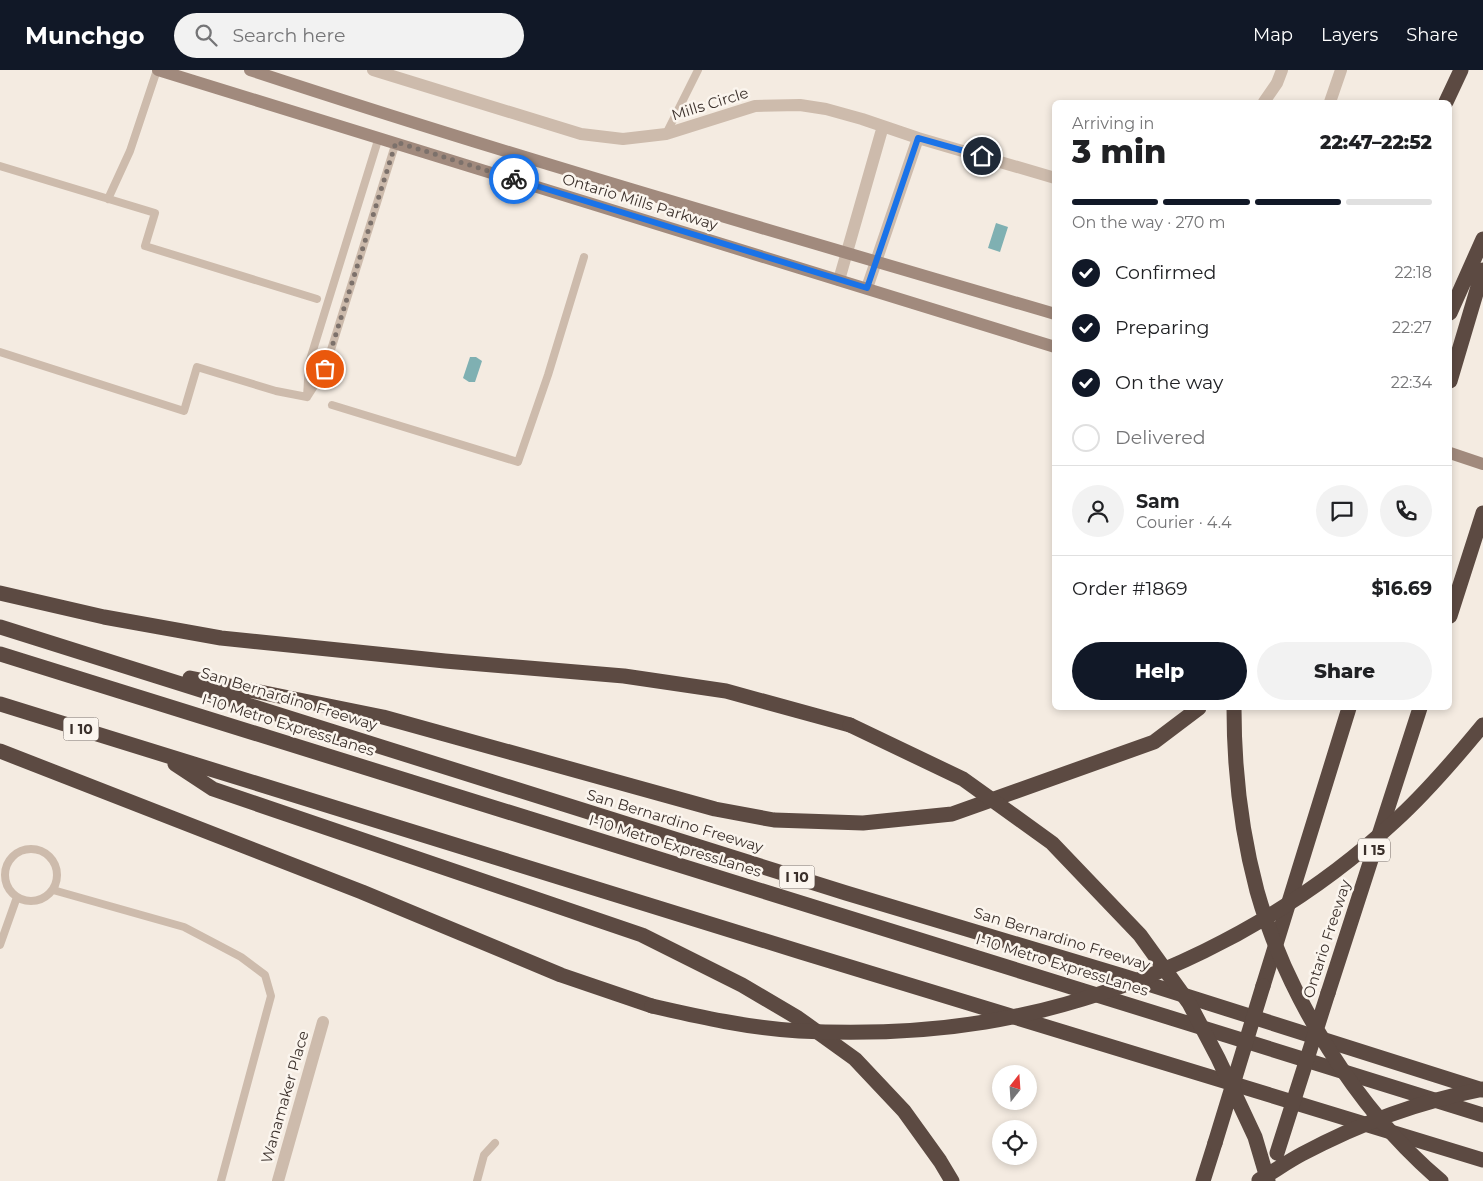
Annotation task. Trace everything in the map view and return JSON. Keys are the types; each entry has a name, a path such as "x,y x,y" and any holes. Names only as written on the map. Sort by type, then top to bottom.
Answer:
{"highway":[{"path":"1447,100 1460,70"},
{"path":"1452,309 1483,239"},
{"path":"1452,374 1483,270"},
{"path":"1452,610 1482,518"},
{"path":"0,593 104,617 220,638 445,662 624,676 726,691 850,725 963,779 1052,843 1140,935 1189,1003 1218,1058 1255,1137 1268,1181"},
{"name":"San Bernardino Freeway","path":"0,627 837,890 1132,979 1483,1090"},
{"name":"I-10 Metro ExpressLanes","path":"0,654 1483,1115"},
{"path":"111,662 383,717 715,809 774,820 863,823 952,814 1154,742 1196,710"},
{"name":"I 10","path":"0,704 1483,1160"},
{"path":"1234,710 1234,757 1242,822 1258,891 1280,956 1308,1013 1343,1070 1379,1118 1425,1168 1441,1181"},
{"path":"1203,1181 1349,710"},
{"name":"Ontario Freeway","path":"1268,1181 1419,710"},
{"path":"0,751 362,892 561,975 652,1006 734,1023 796,1031 860,1033 924,1030 986,1022 1048,1008 1113,989 1180,962 1234,936 1293,900 1339,868 1395,821 1442,774 1483,725"},
{"path":"162,754 213,789 642,935 742,985 798,1018 855,1059 904,1111 952,1181"},
{"path":"1258,1181 1301,1154 1360,1127 1423,1104 1483,1090"}],"main road":[{"name":"Ontario Mills Parkway","path":"158,70 1052,346"},
{"name":"Ontario Mills Parkway","path":"250,70 876,263 1052,313"},
{"path":"1452,454 1483,464"}],"street":[{"name":"Mills Circle","path":"373,70 581,134 623,138 666,134 754,106 813,106 1052,177"},
{"path":"1265,100 1277,83 1282,70"},
{"path":"1331,100 1341,70"},
{"path":"839,280 883,126"},
{"path":"867,288 918,138"},
{"name":"Wanamaker Place","path":"278,1181 323,1022"}],"lane":[{"path":"108,199 130,150 158,70"},
{"path":"666,134 698,70"},
{"path":"307,397 309,363 379,137"},
{"path":"307,397 325,369 396,142"},
{"path":"0,166 155,213 144,246 317,299"},
{"path":"332,405 518,462 548,375 584,257"},
{"path":"0,352 184,411 198,367 276,391 307,397"},
{"path":"30,848 47,854 57,868 58,877 53,890 43,899 35,901 26,901 17,897 11,892 5,876 9,860 15,854 30,848"},
{"path":"53,890 184,927 241,957 265,974 271,996 221,1181"},
{"path":"0,945 17,897"},
{"path":"477,1181 484,1155 495,1143"}],"water":[{"path":"996,223 1008,227 1000,252 988,248"},
{"path":"470,357 476,357 482,361 475,382 469,382 463,378"}],"way so far":[{"path":"325,369 396,142 514,179"}],"route":[{"path":"514,179 867,288 918,138 982,156"}]}
